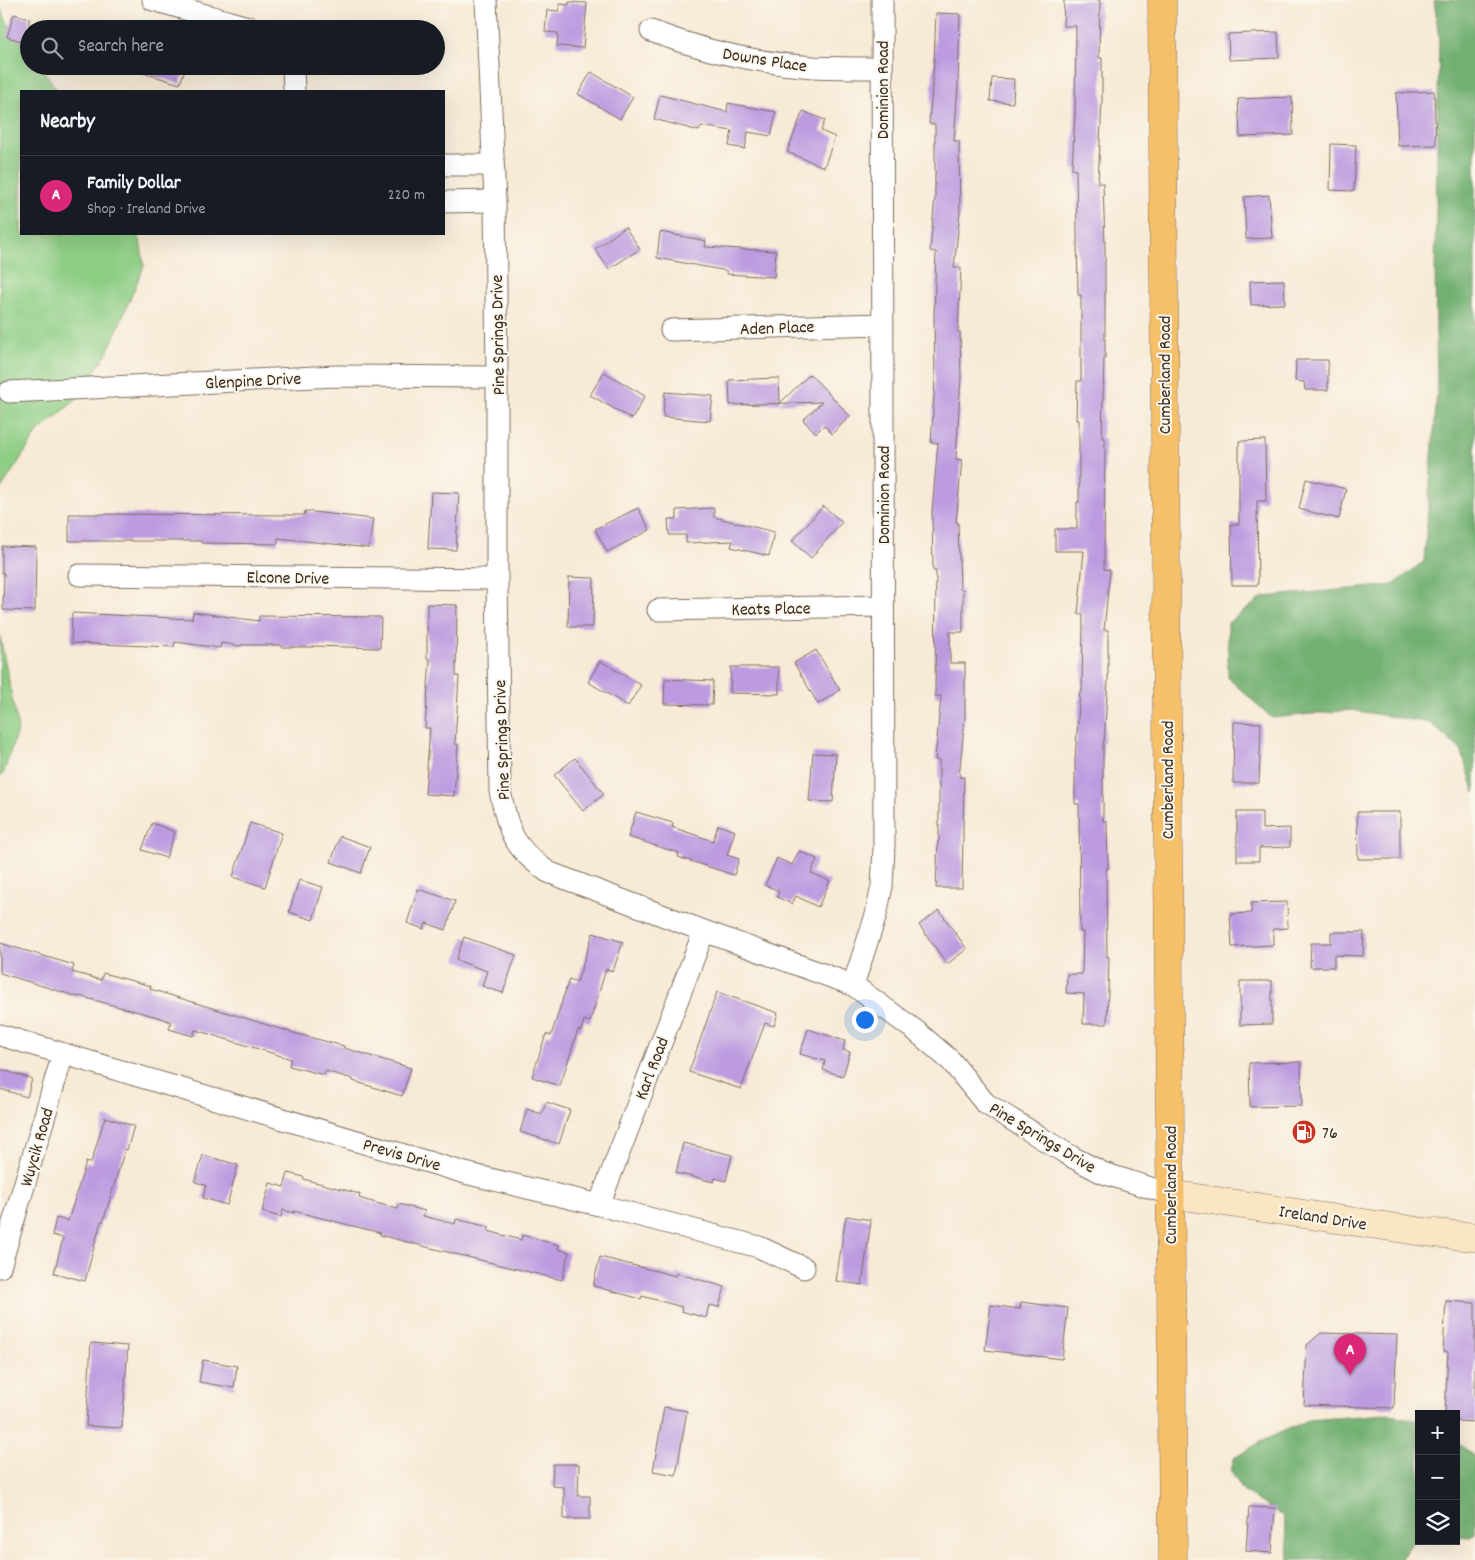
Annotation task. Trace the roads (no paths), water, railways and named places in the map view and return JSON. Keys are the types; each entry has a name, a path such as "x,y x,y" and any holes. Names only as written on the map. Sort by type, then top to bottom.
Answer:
{"main road":[{"name":"Cumberland Road","path":"1162,0 1173,1560"},
{"name":"Ireland Drive","path":"1170,1194 1424,1232 1475,1237"}],"street":[{"path":"153,0 223,20"},
{"name":"Pine Springs Drive","path":"486,0 495,201 500,791 507,824 517,844 530,860 548,872 853,985 916,1031 951,1061 985,1103 1072,1157 1103,1173 1170,1194"},
{"name":"Dominion Road","path":"853,985 876,915 882,886 884,848 882,0"},
{"name":"Downs Place","path":"652,32 724,54 766,62 813,67 882,68"},
{"path":"293,75 294,90"},
{"path":"445,166 493,165"},
{"path":"445,202 495,201"},
{"name":"Aden Place","path":"671,330 882,324"},
{"name":"Glenpine Drive","path":"9,392 336,376 497,377"},
{"name":"Elcone Drive","path":"78,575 497,579"},
{"name":"Keats Place","path":"658,610 883,606"},
{"name":"Karl Road","path":"599,1205 704,931"},
{"name":"Previs Drive","path":"0,1035 465,1173 599,1205 759,1247 804,1268"},
{"name":"Wuycik Road","path":"0,1267 63,1054"}],"place":[{"name":"76","path":"1304,1132"},
{"name":"Family Dollar","path":"1350,1375"}]}
